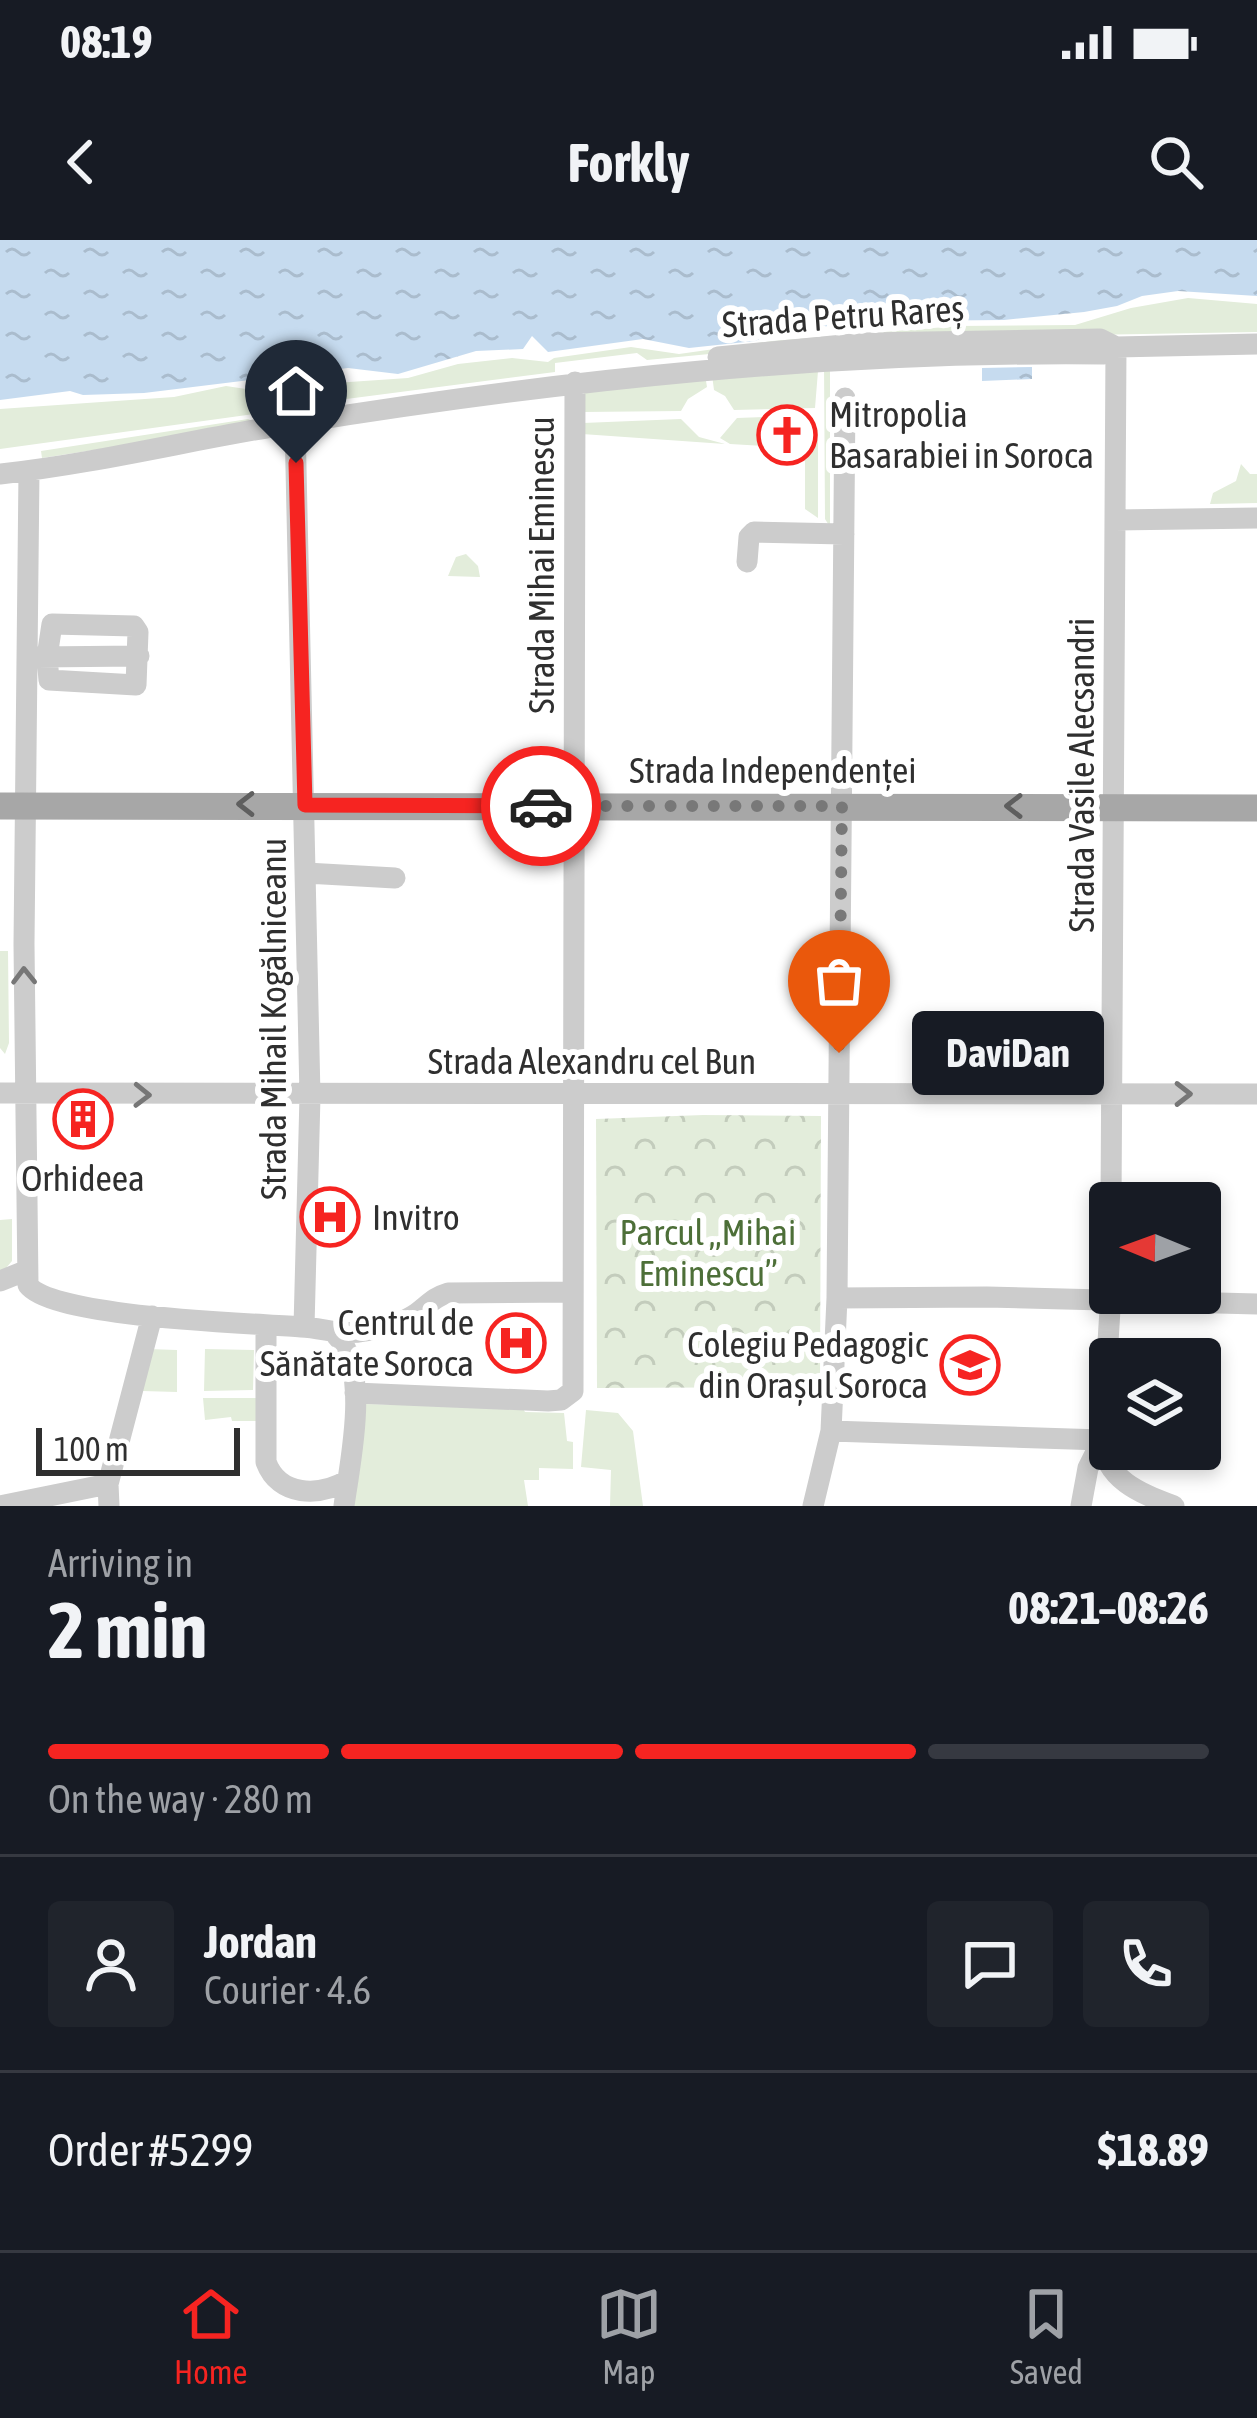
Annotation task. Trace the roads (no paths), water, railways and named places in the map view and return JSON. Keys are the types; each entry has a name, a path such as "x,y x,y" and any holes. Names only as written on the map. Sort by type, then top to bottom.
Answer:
{"main road":[{"name":"Strada Independenței","path":"12,806 1257,808"}],"street":[{"name":"Strada Petru Rareș","path":"0,474 295,423 575,382 596,371 836,344 1100,339 1116,347 1257,344"},
{"name":"Strada Vasile Alecsandri","path":"1112,1182 1116,347"},
{"name":"Strada Mihai Eminescu","path":"355,1394 562,1400 572,1390 575,382"},
{"path":"812,1506 831,1431 836,1298 845,398"},
{"name":"Strada Mihail Kogălniceanu","path":"295,423 310,1096 304,1327"},
{"path":"29,471 37,657 12,806 26,1093 29,1281 46,1298 152,1316 304,1327 336,1335 402,1321 436,1296 448,1293 573,1292"},
{"path":"1115,520 1257,518"},
{"path":"747,562 749,537 754,532 844,534"},
{"path":"56,623 134,626 139,632 140,679 131,686 55,683 37,657 50,626 56,623"},
{"path":"307,873 395,878"},
{"name":"Strada Alexandru cel Bun","path":"0,1093 1257,1094"},
{"path":"0,1281 29,1281"},
{"path":"836,1298 1089,1297"},
{"path":"1221,1302 1257,1304"},
{"path":"0,1506 109,1495 152,1316"},
{"path":"266,1325 266,1462 272,1478 284,1488 328,1492 348,1480"},
{"path":"336,1335 349,1356 355,1394 344,1506"},
{"path":"831,1431 1089,1441"},
{"path":"1081,1506 1089,1466"},
{"path":"1110,1470 1174,1506"}],"water":[{"path":"0,240 1257,240 1257,296 1178,291 1084,312 1004,320 827,326 813,333 777,332 755,341 689,348 643,339 548,352 532,336 523,349 476,351 398,374 348,368 144,393 83,395 70,391 0,400"},
{"path":"1032,367 1032,379 982,381 982,368"}],"place":[{"name":"Mitropolia Basarabiei in Soroca","path":"787,435"},
{"name":"DaviDan","path":"839,1053"},
{"name":"Orhideea","path":"83,1119"},
{"name":"Invitro","path":"330,1217"},
{"name":"Centrul de Sănătate Soroca","path":"516,1343"},
{"name":"Colegiu Pedagogic din Orașul Soroca","path":"970,1365"}],"park label":[{"name":"Parcul „Mihai Eminescu”","path":"708,1252"}]}
